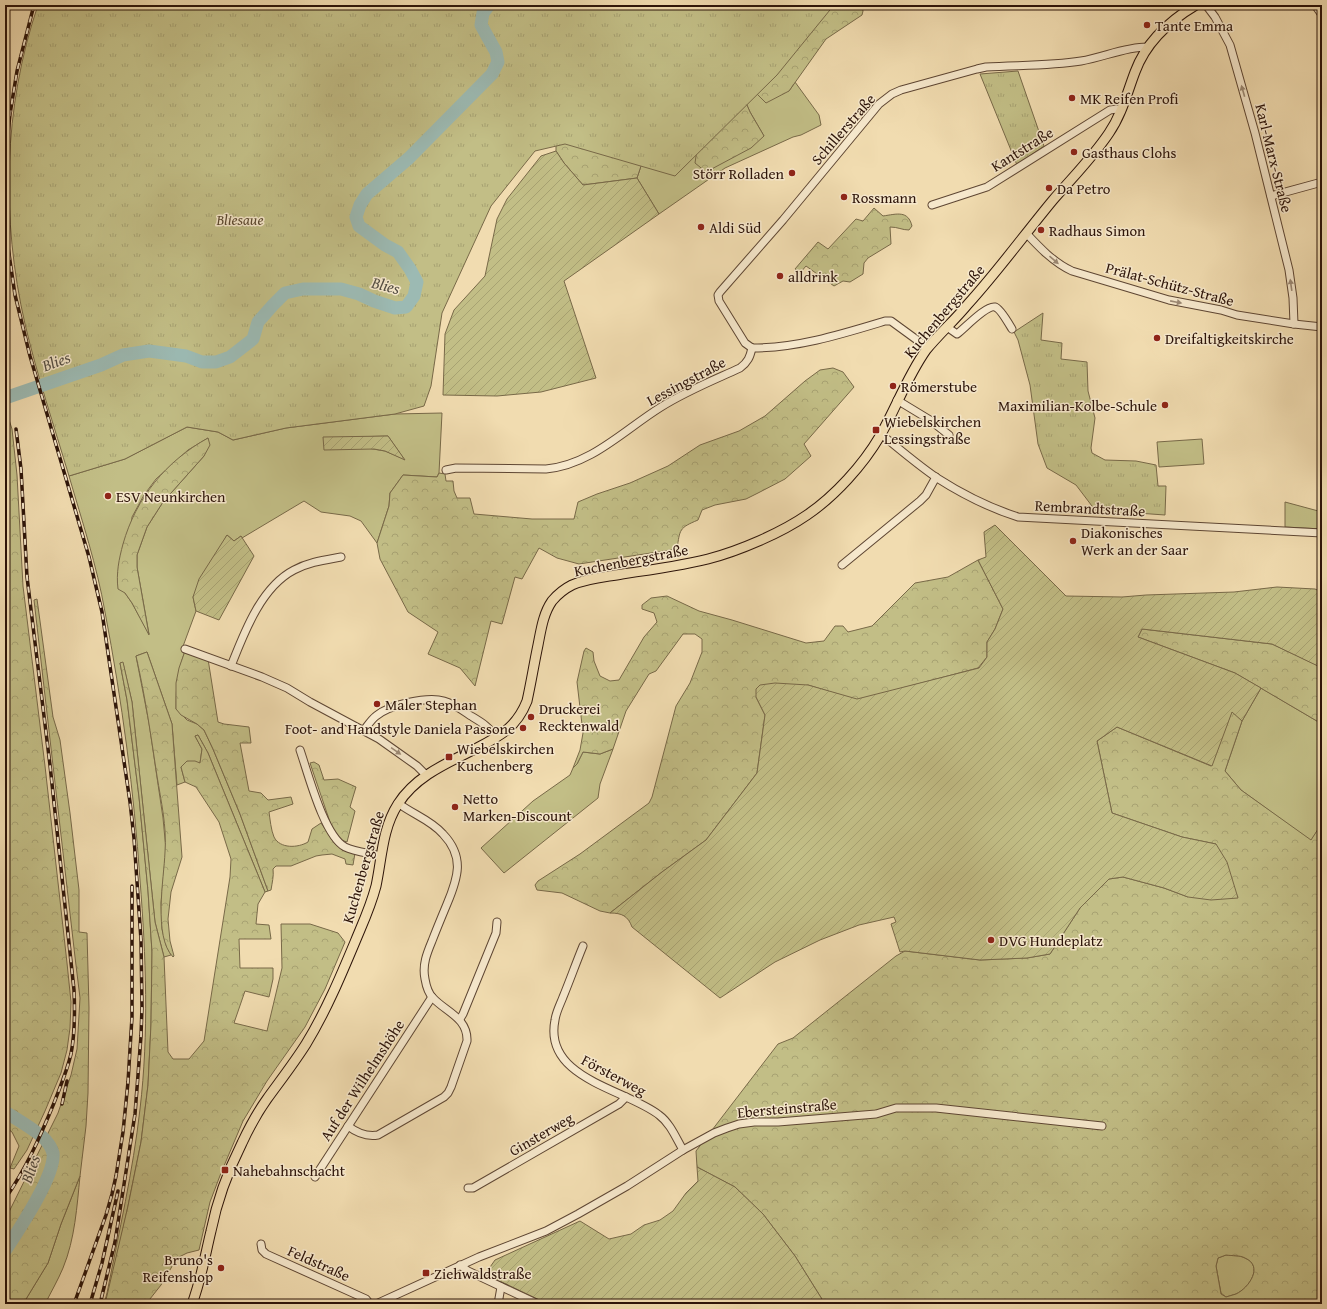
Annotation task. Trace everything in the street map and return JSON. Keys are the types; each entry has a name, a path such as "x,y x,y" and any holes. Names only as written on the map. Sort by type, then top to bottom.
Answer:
{"main road":[{"name":"Kuchenbergstraße","path":"192,1304 202,1272 210,1231 220,1197 242,1144 266,1101 305,1045 328,1002 368,911 376,886 384,834 389,820 398,803 426,774 496,738 513,725 524,709 544,616 552,600 564,590 581,582 685,564 710,558 749,545 773,534 807,515 831,495 862,463 881,434 915,367 928,348 986,283 1112,129 1121,111 1134,73 1147,46 1169,23 1196,5"}],"street":[{"name":"Karl-Marx-Straße","path":"1206,5 1215,16 1230,45 1255,133 1289,270 1293,298 1294,324"},
{"path":"1315,5 1322,15"},
{"name":"Schillerstraße","path":"752,348 745,343 718,295 783,220 879,104 892,94 901,90 986,67 1072,62 1131,48 1147,46"},
{"name":"Kantstraße","path":"932,205 987,187 1110,110 1118,109 1121,111"},
{"path":"1271,196 1322,182"},
{"name":"Prälat-Schütz-Straße","path":"1026,233 1059,264 1072,271 1169,300 1221,310 1237,315 1322,327"},
{"path":"947,327 957,334 977,316 992,307 995,307 999,310 1012,329"},
{"path":"752,348 783,346 820,340 885,321 891,321 897,324 928,348"},
{"name":"Lessingstraße","path":"446,470 456,468 546,469 556,468 575,462 593,453 675,398 740,368 746,364 752,348"},
{"path":"897,400 930,420 949,435"},
{"name":"Rembrandtstraße","path":"881,434 936,477 973,499 1010,514 1027,518 1322,533"},
{"path":"842,565 920,501 926,495 936,477"},
{"path":"231,666 253,616 275,585 293,570 315,562 341,558"},
{"path":"185,649 287,688 310,702 364,730 412,762 426,774"},
{"path":"364,730 374,717 385,710 400,705 432,699 454,705 486,726 492,731 496,738"},
{"path":"300,750 323,818 335,839 345,847 381,856"},
{"path":"348,1126 366,1136 378,1135 444,1097 452,1087 467,1041 468,1034 460,1019 432,997 425,979 424,964 456,879 458,865 455,851 442,832 398,803"},
{"path":"460,1019 496,933 497,922"},
{"name":"Försterweg","path":"583,946 555,1019 554,1034 562,1056 575,1070 585,1077 650,1108 667,1123 683,1150"},
{"name":"Auf der Wilhelmshöhe","path":"314,1177 432,997"},
{"name":"Ginsterweg","path":"468,1188 473,1188 619,1104 626,1097"},
{"name":"Ebersteinstraße","path":"460,1265 546,1231 627,1186 683,1150 714,1133 739,1124 876,1114 902,1108 936,1108 1102,1126"},
{"name":"Feldstraße","path":"261,1244 262,1250 266,1254 366,1299 370,1304"},
{"path":"376,1304 460,1265 468,1271 538,1304"},
{"path":"498,1304 501,1287"}],"green space":[{"name":"Bliesaue","path":"38,5 834,5 777,75 675,176 565,144 535,151 491,206 442,313 431,386 424,406 395,414 286,428 233,440 218,432 187,427 125,459 69,476 40,381 25,324 17,284 9,204 9,164 12,124 26,44"},
{"path":"721,5 862,5 863,11 862,15 826,39 789,91 766,103 744,81 738,84 750,112 764,136 751,148 706,172 695,163 699,136 642,163 637,178 583,185 556,151 556,135"},
{"path":"1018,71 1044,146 1017,165 980,74"},
{"path":"795,82 819,115 821,125 725,168 659,214 637,178 642,163 764,136 750,112 737,84 789,91"},
{"path":"556,151 583,185 637,178 659,214 564,281 596,378 541,392 497,396 443,395 445,334 454,310 485,276 497,219 507,199 541,156"},
{"path":"874,208 883,216 897,214 905,215 908,217 912,226 909,230 890,227 891,244 868,258 864,263 863,274 850,282 843,281 834,286 806,266 800,273 795,269 818,242 828,249 856,219 863,221"},
{"path":"1043,313 1041,340 1062,343 1061,359 1087,362 1088,391 1095,418 1091,448 1092,453 1105,460 1136,461 1156,465 1158,486 1166,486 1165,515 1095,510 1076,485 1047,468 1038,444 1030,385 1018,340 1014,332"},
{"path":"833,368 843,372 854,387 804,444 811,456 785,479 746,499 715,505 702,510 698,520 684,527 680,533 677,549 579,564 557,558 539,548 522,579 515,577 502,624 491,621 475,686 460,668 428,654 438,632 408,612 380,559 377,543 389,506 390,493 403,475 437,477 439,473 445,474 446,481 453,481 454,491 457,498 470,498 474,514 532,519 574,519 578,502 630,483 668,466 700,445 739,431 765,416 820,370"},
{"path":"5,407 12,429 17,475 23,586 45,766 71,1002 67,1050 61,1073 27,1150 14,1169 10,1168 19,1146 12,1132 5,1127"},
{"path":"442,413 439,473 437,477 403,475 390,493 389,506 377,543 361,521 350,516 321,512 304,501 242,538 241,536 234,541 227,535 193,597 196,611 182,649 185,651 180,666 176,693 176,709 187,720 197,724 204,730 240,814 268,891 265,892 208,753 198,735 195,736 202,749 200,763 181,767 185,782 177,785 172,724 147,652 136,656 149,723 163,818 166,850 161,903 162,929 166,945 171,955 164,957 155,922 132,702 123,663 120,663 127,700 139,797 148,891 152,952 151,1024 148,1085 141,1142 109,1293 104,1304 130,1178 140,1109 145,1052 145,966 134,813 127,746 117,679 98,578 69,476 125,459 187,427 218,432 233,440 286,428 395,414","holes":["388,436 404,459 385,451 323,438","208,438 204,456 163,502 147,527 137,555 137,567 149,634 125,593 132,517 144,495 156,479 188,450"]},
{"path":"388,436 405,460 385,451 374,449 324,450 323,437"},
{"path":"208,438 210,445 204,456 163,502 147,527 137,555 137,567 149,635 132,603 125,593 118,589 118,566 123,544 136,511 155,482 179,458"},
{"path":"1202,439 1204,464 1159,467 1157,442"},
{"path":"1285,502 1322,512 1322,529 1285,527"},
{"path":"995,525 1066,596 1122,597 1234,592 1277,587 1315,589 1322,592 1322,668 1272,644 1142,629 1138,637 1235,673 1261,688 1242,721 1232,712 1212,766 1117,727 1097,741 1112,813 1182,837 1216,844 1227,862 1238,898 1211,900 1188,897 1164,888 1123,877 1109,879 1080,908 1050,954 1027,958 980,960 905,951 900,952 891,924 896,922 894,917 859,925 820,940 775,962 720,998 632,927 629,920 624,916 610,913 706,840 757,773 765,715 756,697 756,689 760,685 775,683 808,685 857,699 979,668 987,657 987,642 995,629 1003,609 978,560 986,557 984,532"},
{"path":"227,535 234,541 241,536 254,556 219,620 196,611 193,597 199,579"},
{"path":"978,560 1003,609 995,629 987,642 987,657 978,668 857,700 808,685 756,697 765,715 757,773 706,840 610,913 600,911 562,893 537,890 535,885 538,881 580,854 649,803 652,797 676,706 690,683 702,652 702,639 695,634 683,634 656,671 649,674 626,711 613,749 600,754 583,752 577,764 573,768 580,750 583,733 577,682 584,651 586,648 593,652 594,661 600,676 610,681 619,680 644,637 657,622 654,613 642,609 642,605 651,598 667,596 699,611 806,643 824,641 835,626 843,626 848,632 872,626 915,583 948,577"},
{"path":"37,599 53,717 60,740 70,813 79,890 79,932 87,933 89,1008 88,1093 80,1176 61,1224 48,1263 23,1304 5,1304 5,1220 58,1113 71,1075 77,1049 80,998 34,600"},
{"path":"1142,629 1272,644 1321,667 1322,724 1235,673 1138,637"},
{"path":"185,651 208,659 218,722 249,727 251,743 240,743 249,791 261,793 268,800 291,797 293,804 269,812 272,831 277,841 280,844 290,846 304,844 308,842 312,829 321,823 336,845 355,853 353,865 346,864 345,859 332,854 316,856 291,866 276,866 273,869 271,890 268,891 240,814 204,730 197,724 181,715 176,709 176,683"},
{"path":"147,652 172,724 182,857 171,892 168,919 173,957 167,948 161,922 165,833 148,716 136,656"},
{"path":"123,662 132,702 155,922 164,957 168,1052 173,1059 189,1059 204,1041 230,877 231,859 219,822 196,787 185,782 181,767 187,761 195,761 200,763 202,749 195,736 198,735 208,753 265,892 258,904 256,924 269,925 271,939 239,939 240,968 273,968 273,979 269,997 245,991 234,1023 267,1031 282,968 281,924 310,924 338,933 345,942 325,989 305,1027 267,1081 243,1121 210,1202 199,1250 187,1253 177,1258 161,1285 146,1304 105,1304 141,1142 148,1085 151,1024 152,952 148,891 139,797 127,700 120,663"},
{"path":"1261,688 1322,724 1322,823 1311,841 1241,790 1225,771 1242,721"},
{"path":"1232,711 1242,721 1225,771 1241,790 1311,840 1322,823 1322,1304 825,1304 795,1256 763,1214 735,1187 697,1167 696,1151 778,1044 793,1038 896,956 905,951 980,960 1027,958 1050,954 1080,908 1109,879 1123,877 1164,888 1188,897 1216,844 1182,837 1112,813 1097,741 1117,727 1211,766","holes":["1226,1255 1245,1258 1251,1262 1254,1271 1250,1282 1246,1287 1236,1294 1226,1297 1221,1294 1216,1266 1218,1258"]},
{"path":"613,749 600,784 598,798 504,873 481,848 533,801 570,775 583,752 600,754"},
{"path":"314,762 319,765 324,780 338,779 356,787 350,807 355,811 347,842 341,840 333,831 310,763"},
{"path":"697,1167 735,1187 763,1214 795,1256 825,1304 548,1304 487,1275 488,1270 495,1260 580,1221 609,1239 631,1234 644,1225 660,1220 673,1211 686,1193 698,1181"},
{"path":"80,1176 73,1234 67,1257 61,1272 45,1304 23,1304 48,1263 61,1224"},
{"path":"1226,1255 1245,1258 1251,1262 1254,1271 1250,1282 1246,1287 1236,1294 1226,1297 1221,1293 1216,1266 1218,1258"}],"waterway":[{"name":"Blies","path":"5,398 101,365 123,355 149,351 186,356 202,362 216,362 230,357 253,339 258,322 285,293 303,289 341,289 359,294 395,308 406,307 414,296 417,282 410,269 398,252 385,245 359,226 356,217 360,205 367,194 409,158 492,74 498,62 496,52 481,25 483,13 489,5"},
{"name":"Blies","path":"5,1112 44,1138 53,1153 49,1175 43,1188 27,1217 5,1251"}],"railway":[{"path":"34,5 17,71 10,114 7,143 5,196 8,247 15,295 30,356 89,557 102,612 130,802 141,940 142,1007 135,1114 115,1242 100,1304"},
{"path":"5,1199 20,1176 32,1152 49,1116 68,1067 71,1054 75,1014 74,990 50,765 27,577 21,469 16,429"},
{"path":"74,1304 112,1194 123,1132 132,1017 132,886"},
{"path":"62,1104 67,1081"},
{"path":"90,1304 102,1263 118,1191"}],"place":[{"name":"Tante Emma","path":"1147,25"},
{"name":"MK Reifen Profi","path":"1072,98"},
{"name":"Gasthaus Clohs","path":"1074,152"},
{"name":"Störr Rolladen","path":"792,173"},
{"name":"Da Petro","path":"1049,188"},
{"name":"Rossmann","path":"844,197"},
{"name":"Aldi Süd","path":"701,227"},
{"name":"Radhaus Simon","path":"1041,230"},
{"name":"alldrink","path":"780,276"},
{"name":"Dreifaltigkeitskirche","path":"1157,338"},
{"name":"Römerstube","path":"893,386"},
{"name":"Maximilian-Kolbe-Schule","path":"1165,405"},
{"name":"Wiebelskirchen Lessingstraße","path":"876,430"},
{"name":"ESV Neunkirchen","path":"108,496"},
{"name":"Diakonisches Werk an der Saar","path":"1073,541"},
{"name":"Maler Stephan","path":"377,704"},
{"name":"Druckerei Recktenwald","path":"531,717"},
{"name":"Foot- and Handstyle Daniela Passone","path":"523,728"},
{"name":"Wiebelskirchen Kuchenberg","path":"449,757"},
{"name":"Netto Marken-Discount","path":"455,807"},
{"name":"DVG Hundeplatz","path":"991,940"},
{"name":"Nahebahnschacht","path":"225,1170"},
{"name":"Bruno's Reifenshop","path":"221,1268"},
{"name":"Ziehwaldstraße","path":"426,1273"}]}
